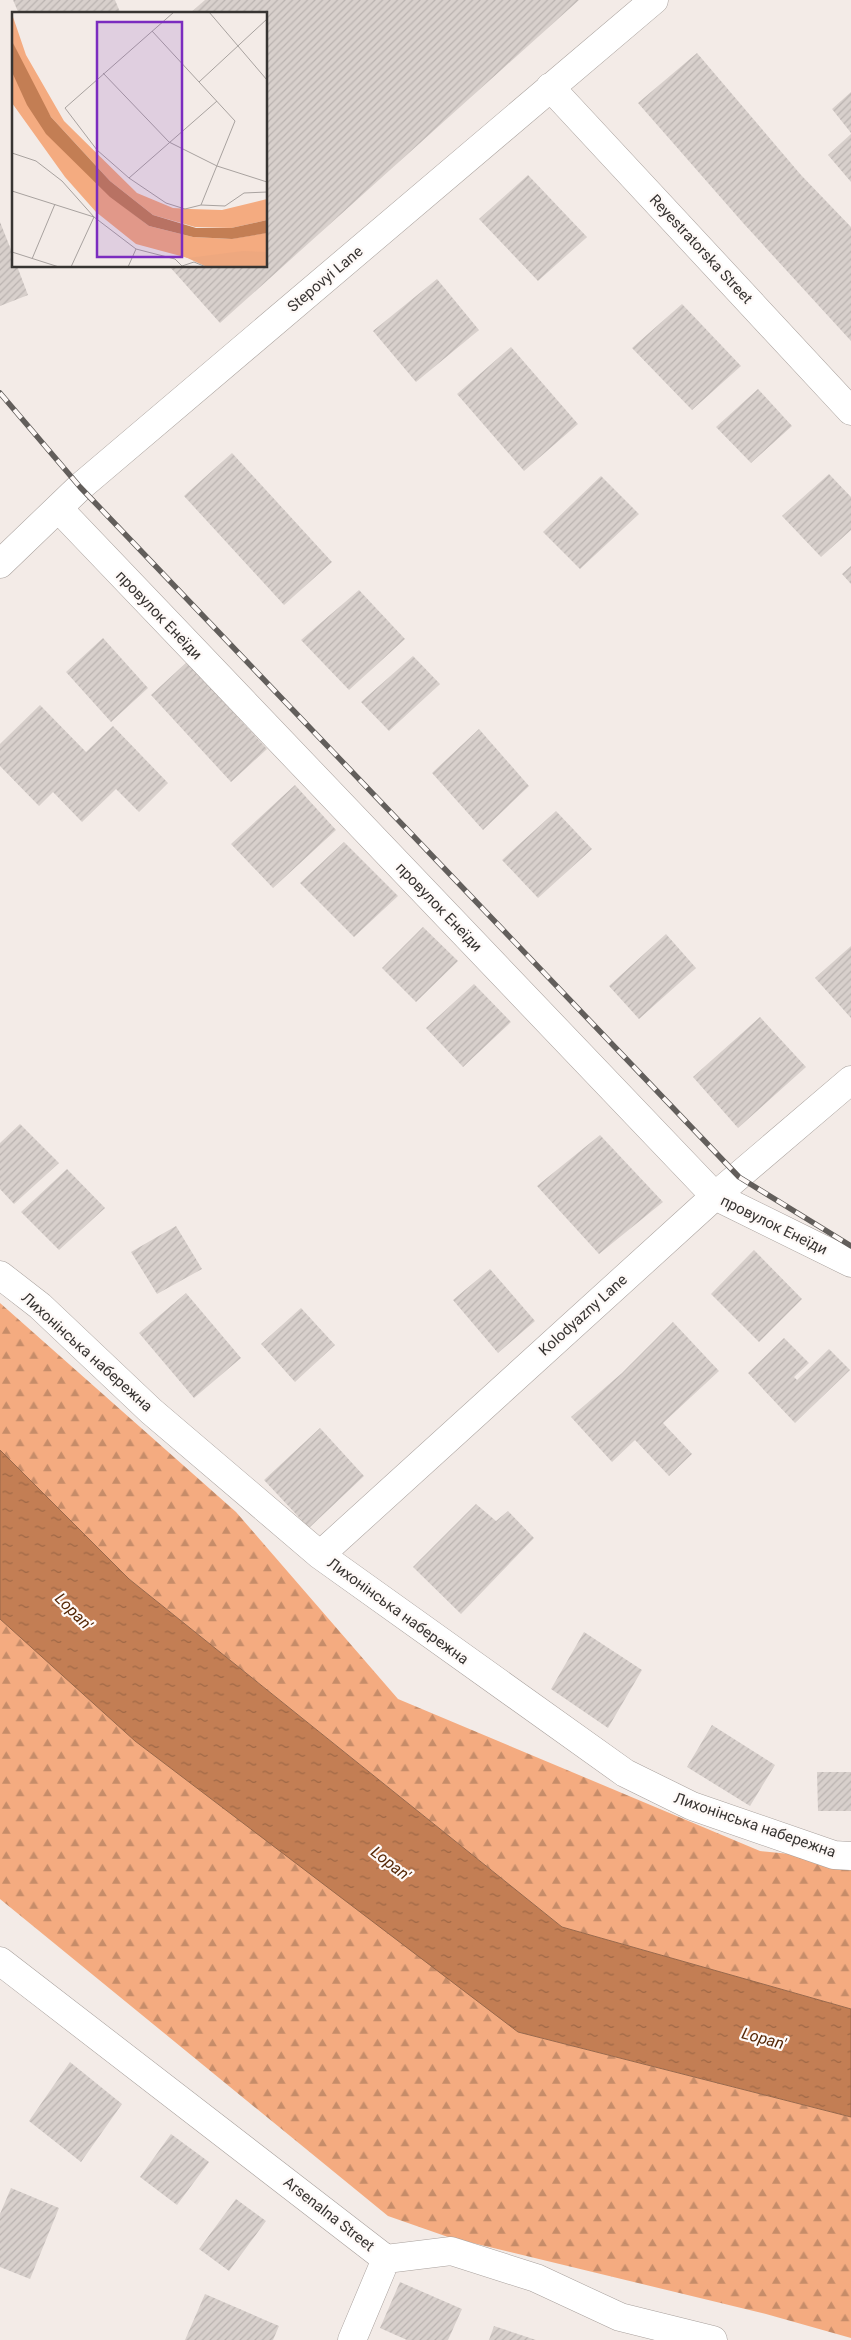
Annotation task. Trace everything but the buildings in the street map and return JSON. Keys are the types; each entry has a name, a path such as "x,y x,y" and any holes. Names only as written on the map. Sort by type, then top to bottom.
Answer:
{"street":[{"name":"Stepovyi Lane","path":"0,564 80,487 124,449 654,0"},
{"name":"Reyestratorska Street","path":"550,87 851,411"},
{"name":"провулок Енеїди","path":"59,509 715,1196 851,1263"},
{"name":"Kolodyazny Lane","path":"320,1555 715,1196 851,1080"},
{"name":"Лихонінська набережна","path":"0,1274 40,1306 151,1411 320,1555 625,1773 692,1806 834,1855 851,1856"},
{"name":"Arsenalna Street","path":"0,1961 386,2258 451,2251 536,2278 620,2317 713,2340"},
{"path":"352,2340 386,2258"}],"green space":[{"path":"0,1303 236,1512 398,1699 760,1851 851,1860 851,2009 562,1927 129,1579 0,1450"},
{"path":"0,1617 518,2032 851,2117 851,2338 766,2314 448,2237 388,2216 0,1899"}],"water":[{"name":"Lopan'","path":"0,1450 129,1579 562,1927 851,2009 851,2117 518,2032 135,1741 0,1619"}],"railway":[{"path":"0,393 80,487 739,1177 851,1246"}]}
